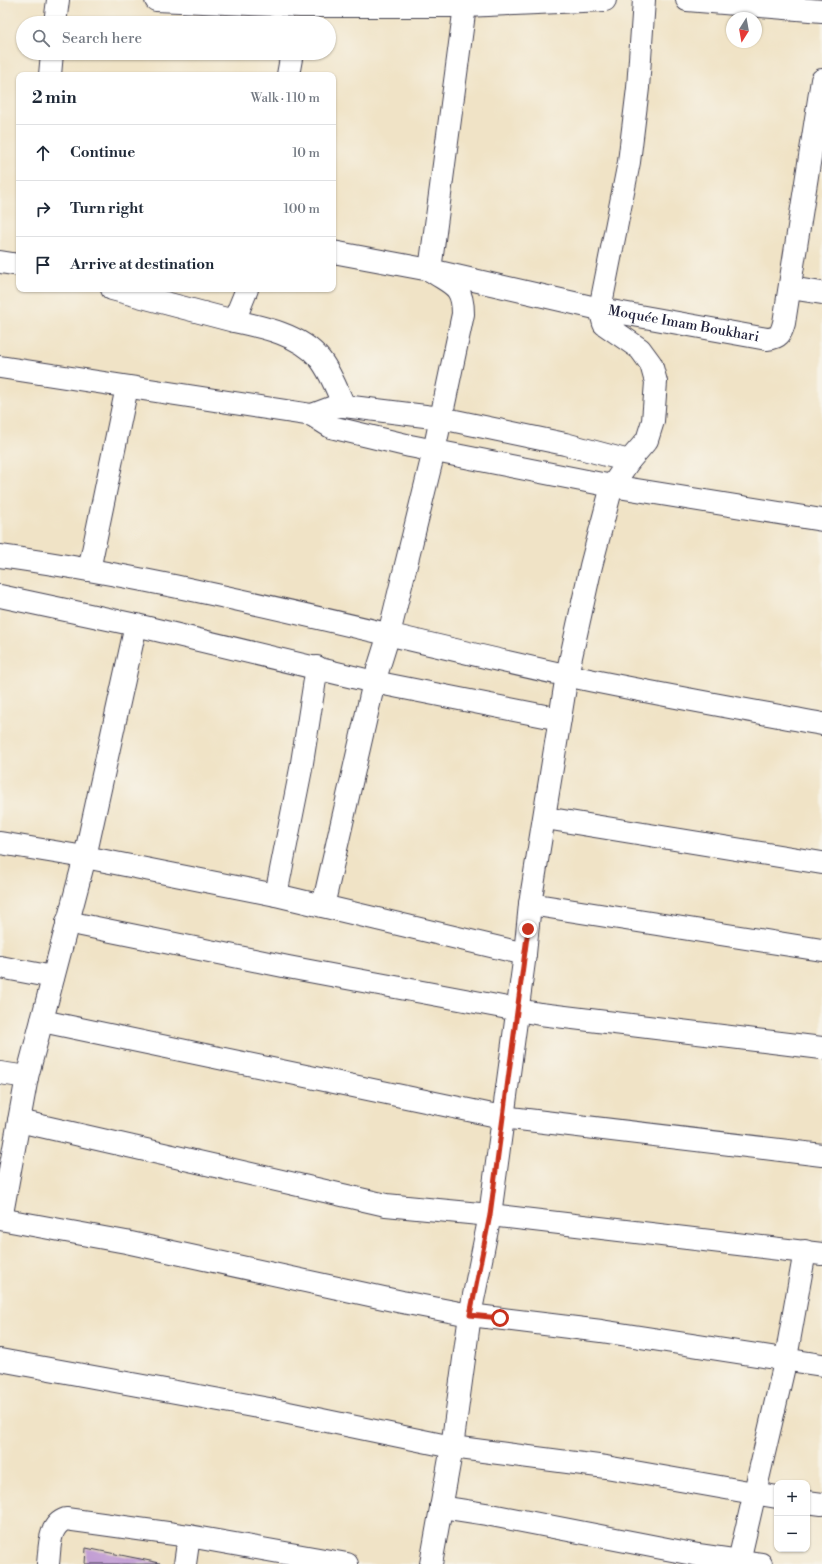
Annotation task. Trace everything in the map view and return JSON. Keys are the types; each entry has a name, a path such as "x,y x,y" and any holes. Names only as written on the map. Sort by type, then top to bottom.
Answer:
{"street":[{"path":"56,16 58,0"},
{"path":"156,0 178,0 298,14 328,3 465,6 605,0"},
{"path":"431,1564 440,1507 452,1447 470,1315 490,1215 525,954 530,904 567,675 591,566 612,486 629,461 647,440 654,421 656,382 651,364 640,349 604,324 600,309 629,162 638,88 644,0"},
{"path":"686,0 792,4 822,11"},
{"path":"324,906 374,682 389,634 434,450 461,320 463,301 458,289 430,270 465,6"},
{"path":"50,72 51,60"},
{"path":"289,72 291,60"},
{"name":"Moquée Imam Boukhari","path":"336,253 430,270 600,309 767,339 774,338 782,333 822,80"},
{"path":"0,262 16,265"},
{"path":"790,288 822,293"},
{"path":"123,292 256,326 298,341 319,358 330,375 344,406"},
{"path":"234,321 246,292"},
{"path":"0,367 312,415 331,427 376,439 612,486 822,520"},
{"path":"89,570 127,387"},
{"path":"312,415 336,406 344,406 441,418 564,444 629,461"},
{"path":"0,556 89,570 202,591 567,675 822,724"},
{"path":"0,596 136,625 374,682 560,719"},
{"path":"136,625 85,857 27,1077 1,1219 126,1242 402,1302 470,1315 602,1331 786,1358 822,1365"},
{"path":"276,894 301,769 316,668"},
{"path":"545,818 822,863"},
{"path":"0,843 85,857 276,894 525,954"},
{"path":"530,904 822,950"},
{"path":"67,922 288,967 540,1014 822,1048"},
{"path":"0,967 53,977"},
{"path":"42,1021 502,1117 822,1155"},
{"path":"0,1073 27,1077"},
{"path":"19,1121 386,1205 490,1215 814,1252 753,1493 739,1561"},
{"path":"0,1360 269,1409 452,1447 606,1467 774,1496"},
{"path":"810,1502 822,1504"},
{"path":"440,1507 486,1514 698,1555 761,1564"},
{"path":"48,1564 52,1531 58,1523 66,1520 189,1536 334,1563"},
{"path":"186,1564 189,1536"}],"building":[{"path":"86,1548 160,1563 160,1564 85,1564"}],"route":[{"path":"500,1318 470,1315 490,1215 528,929"}]}
